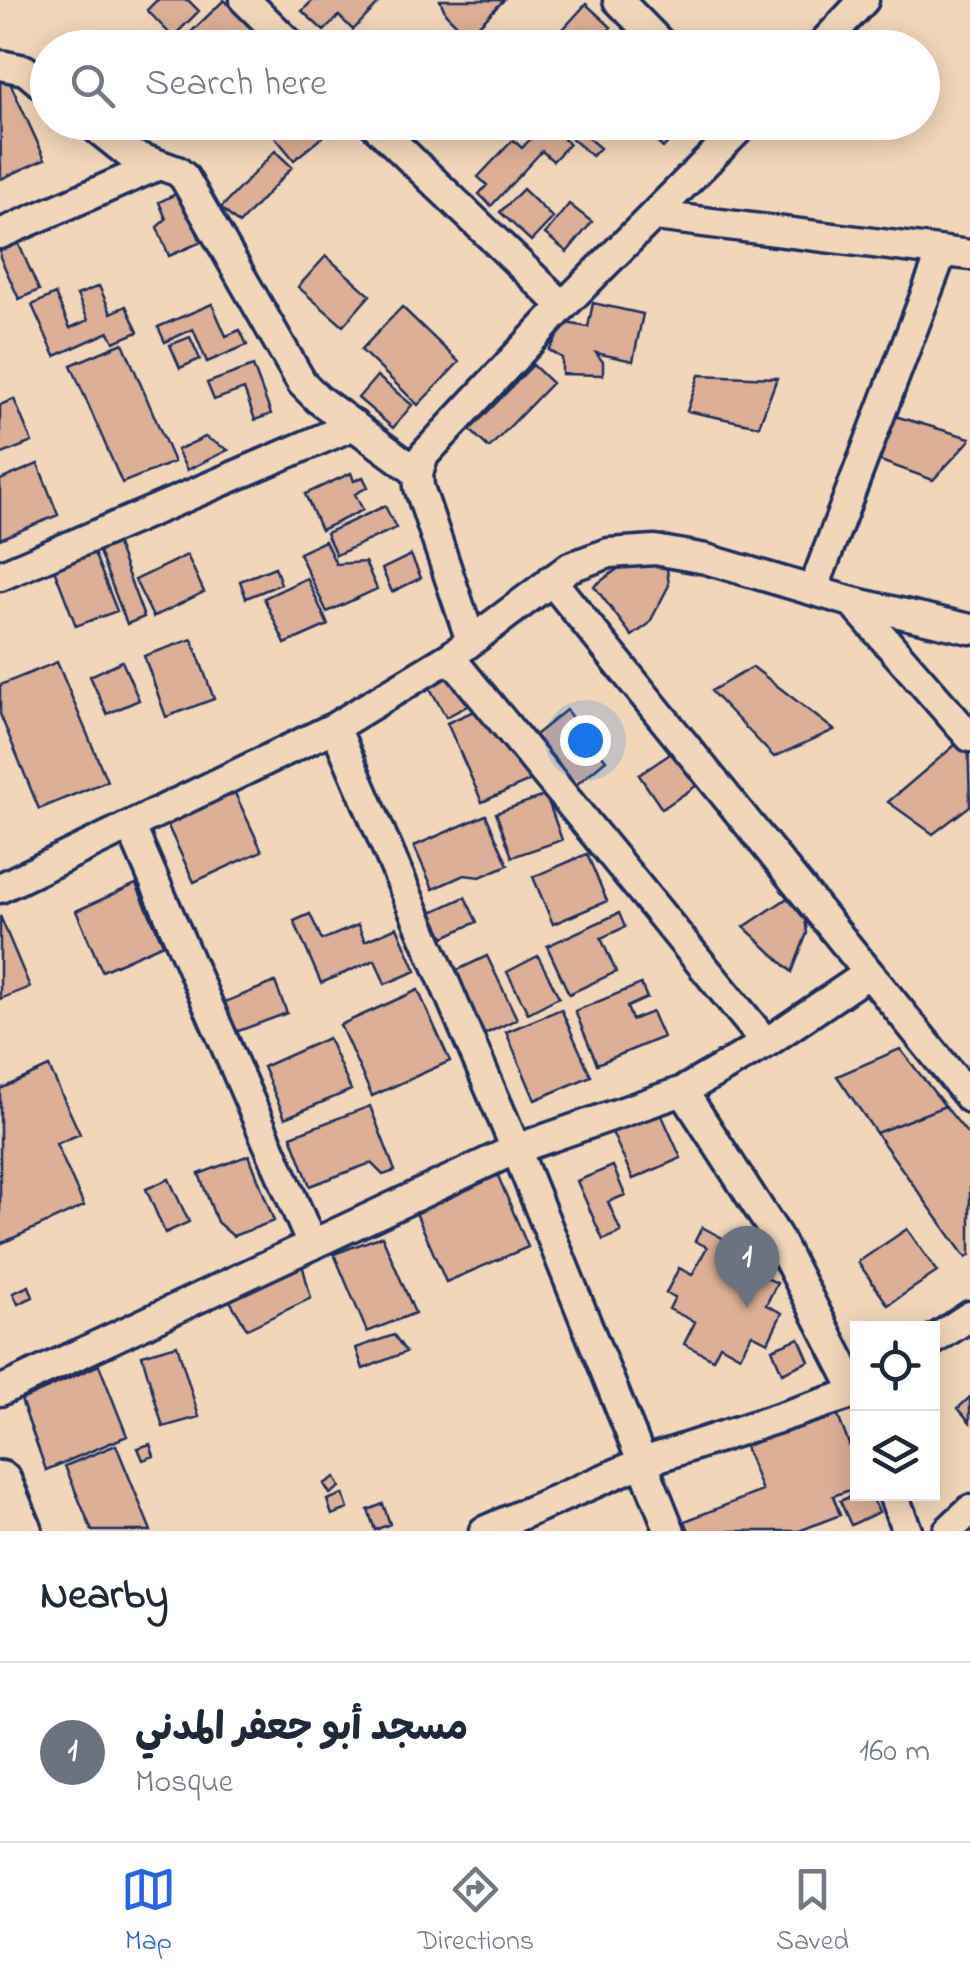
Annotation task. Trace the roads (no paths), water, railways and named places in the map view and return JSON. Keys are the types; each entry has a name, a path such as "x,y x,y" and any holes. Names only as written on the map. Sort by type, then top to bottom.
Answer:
{"main road":[{"path":"0,1483 20,1531"}],"street":[{"path":"245,0 276,30"},
{"path":"618,0 648,30"},
{"path":"835,30 864,0"},
{"path":"0,65 30,75"},
{"path":"111,140 129,154 177,171 190,185 302,383 418,473"},
{"path":"391,140 563,306"},
{"path":"728,140 563,306 424,455 418,473 461,649 766,1043"},
{"path":"0,234 159,164"},
{"path":"656,216 956,253 813,590"},
{"path":"0,576 354,425"},
{"path":"0,888 335,726 461,649 550,580 588,558 608,552 654,550 706,559 852,602 970,629"},
{"path":"550,580 970,1098"},
{"path":"852,602 970,736"},
{"path":"335,726 516,1149 670,1531"},
{"path":"132,827 312,1245"},
{"path":"0,1391 516,1149 682,1091 766,1043 869,974"},
{"path":"682,1091 776,1235 850,1379"},
{"path":"940,1336 970,1316"},
{"path":"484,1531 644,1462 850,1395"},
{"path":"895,1501 906,1531"},
{"path":"948,1531 970,1510"}],"place":[{"name":"مسجد أبو جعفر المدني","path":"747,1308"}]}
